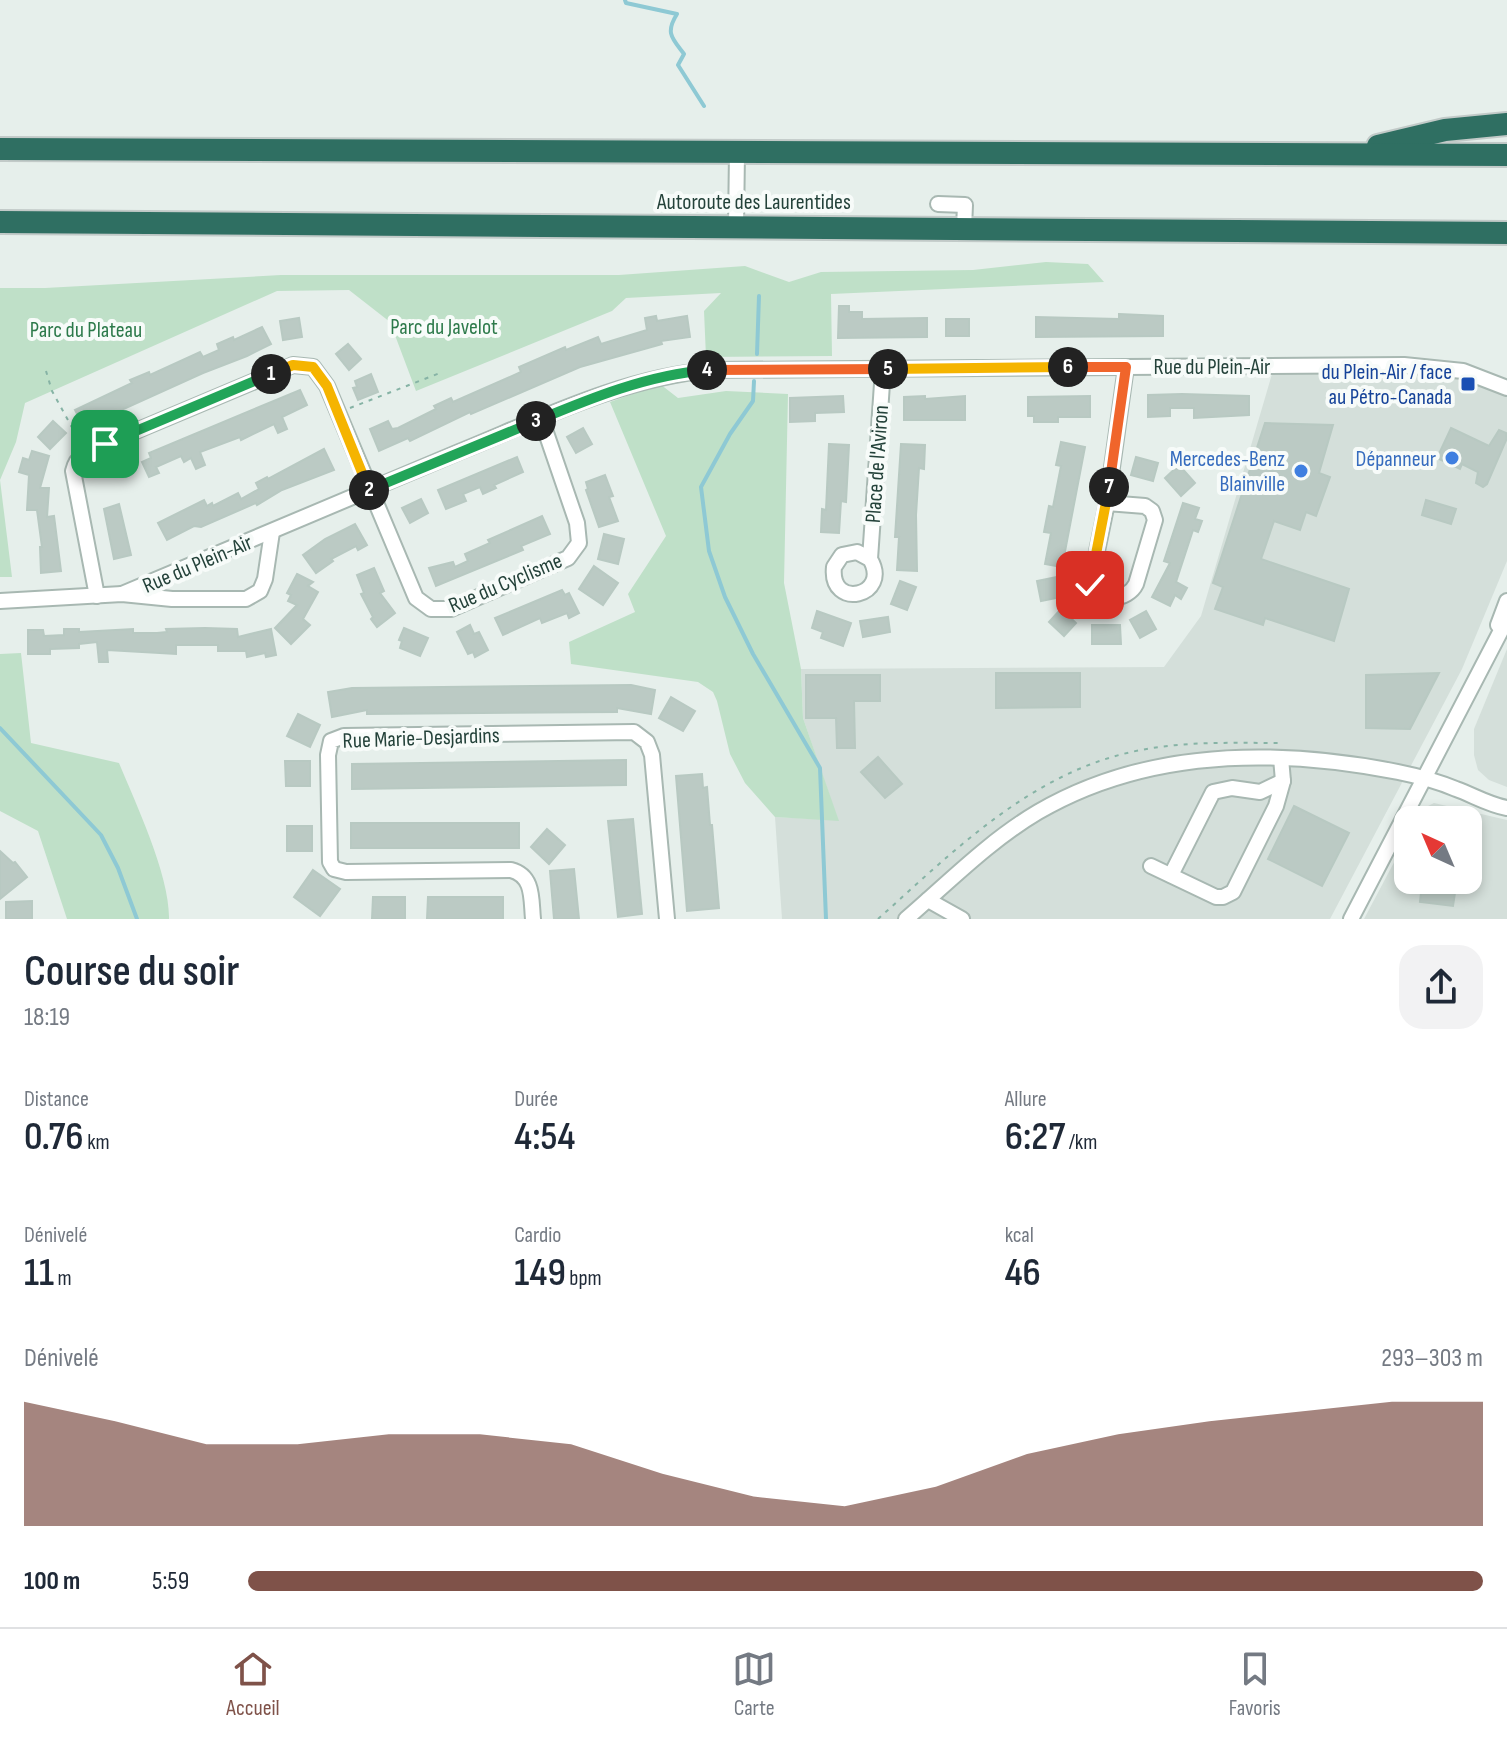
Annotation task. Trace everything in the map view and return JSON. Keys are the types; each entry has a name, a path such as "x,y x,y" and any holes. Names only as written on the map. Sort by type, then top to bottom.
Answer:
{"highway":[{"path":"1345,155 1445,130 1507,124"},
{"path":"0,149 1507,155"},
{"name":"Autoroute des Laurentides","path":"0,222 1507,233"}],"street":[{"path":"736,226 737,153"},
{"path":"938,204 965,205 964,228"},
{"path":"97,596 73,471 76,461 86,452 293,365 313,367 327,386 369,490"},
{"name":"Rue du Plein-Air","path":"122,594 541,418 643,381 676,373 712,370 1426,366 1463,371 1507,388"},
{"path":"1107,503 1145,506 1152,511 1155,520 1136,584 1132,592 1125,596 1101,597 1094,593 1090,585 1107,503 1126,367"},
{"name":"Place de l'Aviron","path":"870,559 883,369"},
{"name":"Rue du Cyclisme","path":"369,490 416,598 431,609 451,609 568,558 579,543 577,523 541,418"},
{"name":"Rue du Plein-Air","path":"0,601 122,594 172,599 246,599 260,591 265,579 272,532"},
{"path":"1351,919 1505,621 1507,601"},
{"name":"Rue Marie-Desjardins","path":"533,919 528,880 511,870 346,872 334,869 330,862 328,755 331,741 344,736 634,732 647,742 652,755 667,919"},
{"path":"906,919 991,847 1038,812 1103,781 1154,766 1217,758 1281,758 1358,765 1426,778 1507,808"},
{"path":"1151,866 1216,897 1233,892 1276,806 1283,781 1281,758"},
{"path":"1171,875 1213,792 1232,788 1260,792 1283,781"},
{"path":"928,900 962,919"}],"path":[{"path":"46,371 52,391 86,452"},
{"path":"338,413 440,373"}],"shaded area":[{"path":"1455,373 1507,392 1507,561 1462,669 1330,919 782,919 775,817 838,820 803,718 801,669 1164,667 1201,616 1272,374"},
{"path":"1507,649 1507,787 1489,780 1478,770 1474,755 1474,729"},
{"path":"1482,814 1507,820 1507,919 1364,919 1394,862 1394,894 1482,894"}],"green space":[{"path":"1046,262 1088,264 1104,282 831,294 832,356 706,357 704,311 721,293 626,298 612,311 416,391 390,322 349,290 277,291 25,403 16,442 0,480 0,288 281,275 619,275 745,266 789,282 821,272 973,270"},
{"path":"660,384 678,398 726,391 788,394 784,583 801,669 803,718 839,821 775,817 745,783 730,754 713,692 698,682 571,664 569,642 635,612 628,594 666,536 610,402"},
{"path":"0,480 12,577 0,577"},
{"path":"21,653 31,743 119,763 158,862 169,919 67,919 38,831 0,811 0,654"}],"building":[{"path":"839,306 849,306 849,312 862,312 862,319 927,318 927,337 838,338"},
{"path":"1119,314 1163,316 1163,336 1036,337 1036,317 1119,319"},
{"path":"656,316 657,321 687,316 690,337 661,341 662,344 580,367 470,412 410,441 408,438 379,451 370,429 388,421 392,429 398,428 436,409 434,406 451,398 453,402 521,372 519,367 565,347 566,350 598,337 601,344 647,330 645,318"},
{"path":"299,318 302,337 283,340 280,321"},
{"path":"946,319 969,319 969,336 946,336"},
{"path":"262,327 271,344 247,356 84,427 75,410 132,383 130,380 149,372 150,375 200,352 203,357 219,350 217,344"},
{"path":"348,344 361,359 349,370 336,354"},
{"path":"371,374 378,392 358,400 353,388 357,387 355,381"},
{"path":"300,390 307,405 282,417 287,429 278,433 274,424 241,440 240,437 200,452 205,465 196,469 191,458 184,462 181,456 156,467 159,473 149,477 142,462 151,458 149,453"},
{"path":"1148,395 1249,396 1249,415 1194,418 1194,408 1170,408 1170,416 1148,417"},
{"path":"843,396 844,412 815,413 815,421 790,422 790,398"},
{"path":"925,396 925,399 965,396 965,420 904,420 904,397"},
{"path":"1090,396 1090,417 1058,417 1058,422 1034,422 1034,416 1028,416 1028,397"},
{"path":"53,421 66,433 50,449 38,437"},
{"path":"1265,423 1333,425 1319,473 1330,477 1316,516 1306,512 1300,530 1274,521 1261,559 1349,589 1334,641 1265,618 1263,625 1215,609 1223,587 1213,583"},
{"path":"583,428 592,444 576,453 567,437"},
{"path":"1451,428 1489,446 1499,430 1506,433 1507,438 1483,487 1476,483 1478,472 1462,464 1460,469 1437,458"},
{"path":"1061,442 1085,447 1062,567 1045,564 1051,533 1044,532 1049,506 1053,507 1061,466 1056,465"},
{"path":"829,444 849,445 846,502 841,501 839,533 821,532 822,509 826,510"},
{"path":"901,444 925,445 924,469 919,468 916,515 917,571 897,570 899,537 895,537"},
{"path":"324,449 334,470 282,490 257,505 201,527 194,526 167,540 158,523 204,500 207,506 212,503 213,506 238,493 241,499 259,489 256,483"},
{"path":"32,451 49,456 40,488 49,488 47,517 54,516 61,571 41,573 42,547 37,510 27,510 29,475 19,472 23,458 29,460"},
{"path":"517,457 523,472 494,485 496,488 483,494 480,487 463,494 466,501 446,509 438,490"},
{"path":"1136,457 1158,463 1153,481 1131,475"},
{"path":"1179,465 1195,483 1181,496 1165,478"},
{"path":"605,475 618,521 599,527 586,482"},
{"path":"421,499 428,513 410,523 402,508"},
{"path":"1426,500 1456,509 1451,524 1422,515"},
{"path":"1183,503 1199,508 1195,519 1202,521 1198,532 1193,530 1176,582 1187,588 1181,599 1175,595 1170,606 1152,597 1170,563 1164,561"},
{"path":"119,504 131,555 114,559 104,509"},
{"path":"542,516 550,534 521,546 523,550 436,586 429,568 453,562 455,567 468,561 465,554 490,543 488,540"},
{"path":"355,524 367,545 358,550 356,546 331,559 333,561 316,573 303,555 325,539"},
{"path":"604,534 624,539 618,564 598,559"},
{"path":"594,566 618,583 603,605 579,589"},
{"path":"374,568 384,591 380,593 395,613 377,627 361,594 364,593 357,575"},
{"path":"297,574 313,582 308,586 318,592 303,619 310,625 291,644 275,628 297,605 288,601 291,595 287,593"},
{"path":"1057,577 1061,597 1041,601 1037,581"},
{"path":"900,581 916,587 907,610 891,604"},
{"path":"562,590 565,595 569,593 579,613 569,618 567,613 542,623 540,618 503,635 495,618"},
{"path":"1061,609 1076,623 1064,636 1049,622"},
{"path":"817,611 851,623 843,646 821,638 823,632 812,628"},
{"path":"1146,611 1156,629 1140,638 1130,620"},
{"path":"888,617 890,632 863,637 860,621"},
{"path":"470,625 474,634 479,632 488,650 475,657 473,652 468,654 457,632"},
{"path":"1092,625 1120,625 1121,644 1092,644"},
{"path":"404,628 428,638 420,656 400,648 402,641 399,640"},
{"path":"64,629 79,629 79,632 133,629 133,633 157,633 167,632 166,629 237,629 238,637 271,629 276,655 266,657 265,653 247,657 246,651 218,651 218,645 176,645 176,654 107,650 108,662 99,662 97,642 79,644 79,648 50,649 50,654 28,654 28,630 43,630 44,636 64,635"},
{"path":"996,673 1080,673 1080,707 996,708"},
{"path":"1439,673 1410,729 1366,728 1366,675"},
{"path":"806,675 880,675 880,701 854,701 855,748 837,748 836,718 806,718"},
{"path":"631,685 655,690 651,714 617,708 617,712 367,714 367,710 332,717 328,692 352,688"},
{"path":"671,697 695,711 683,731 659,718"},
{"path":"298,714 320,725 310,747 287,736"},
{"path":"878,757 902,784 885,798 861,772"},
{"path":"626,760 626,785 352,789 352,764"},
{"path":"285,761 310,761 310,786 286,786"},
{"path":"702,774 703,788 707,787 712,825 719,908 687,911 676,776"},
{"path":"1294,806 1349,833 1322,886 1268,859"},
{"path":"633,819 642,914 618,917 608,821"},
{"path":"351,823 519,823 519,848 351,848"},
{"path":"287,826 312,826 312,851 287,851"},
{"path":"547,829 565,845 549,864 531,847"},
{"path":"0,851 15,862 27,877 0,899"},
{"path":"574,869 579,919 554,919 550,871"},
{"path":"313,870 340,889 320,916 294,897"},
{"path":"1421,894 1455,894 1453,906 1420,902"},
{"path":"373,897 405,897 405,919 372,919"},
{"path":"428,897 503,897 503,919 427,919"},
{"path":"32,901 32,919 6,919 6,902"}],"waterway":[{"path":"625,0 626,3 677,14 671,31 684,54 678,65 704,106"},
{"path":"757,354 759,296"},
{"path":"754,381 753,401 730,434 701,487 709,551 725,597 753,654 820,768 826,919"},
{"path":"0,728 101,835 118,868 137,919"}],"place":[{"name":"du Plein-Air / face au Pétro-Canada","path":"1468,384"},
{"name":"Dépanneur","path":"1452,458"},
{"name":"Mercedes-Benz Blainville","path":"1301,471"}],"route":[{"path":"105,444 293,365 313,367 327,386 369,490 541,418 643,381 676,373 712,370 1126,367 1107,503 1090,585"}],"park label":[{"name":"Parc du Javelot","path":"444,326"},
{"name":"Parc du Plateau","path":"86,329"}]}
